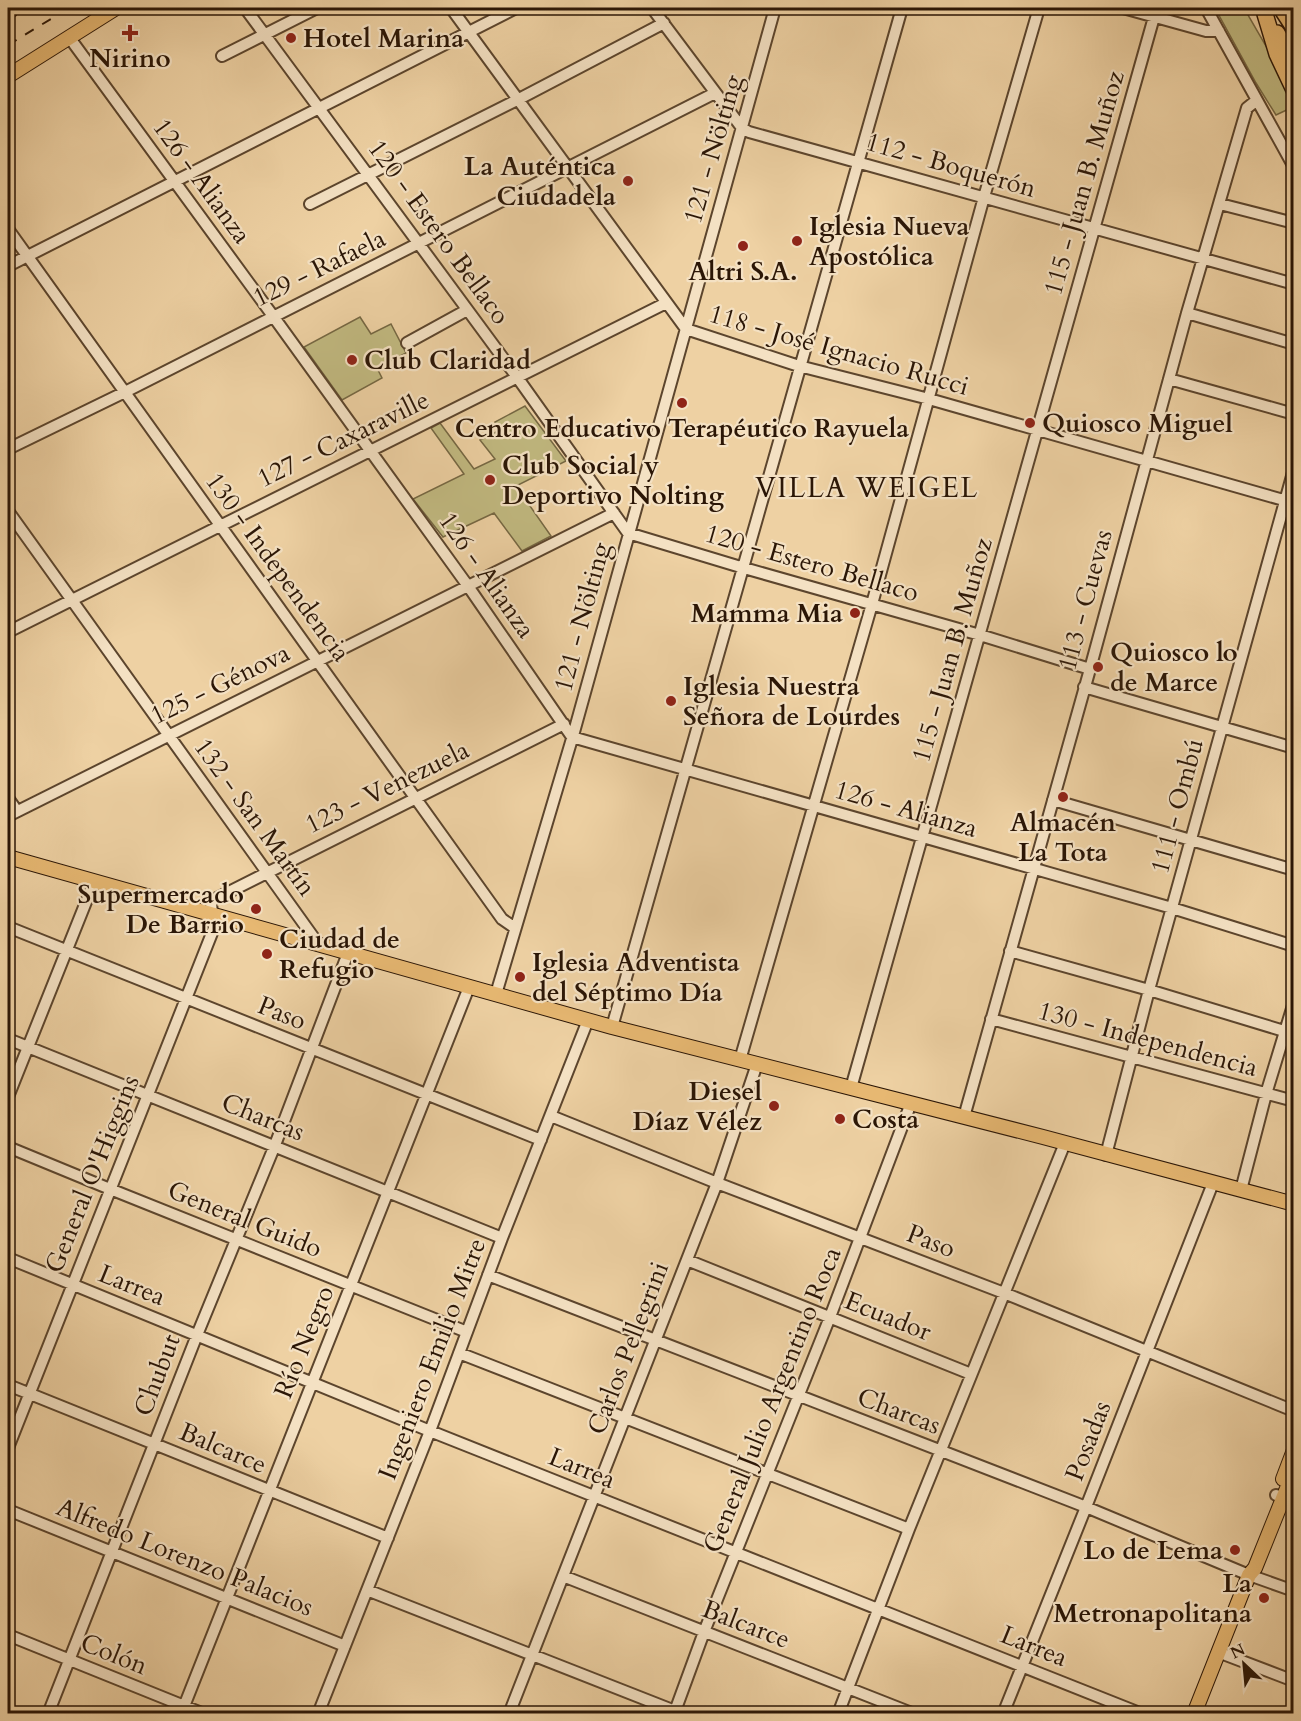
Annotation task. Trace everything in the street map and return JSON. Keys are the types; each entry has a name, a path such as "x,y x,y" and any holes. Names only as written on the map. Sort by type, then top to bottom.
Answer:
{"highway":[{"path":"1281,8 1293,28"},
{"path":"1263,11 1293,63"},
{"path":"1263,11 1277,54 1293,90"}],"main road":[{"path":"8,76 116,8"},
{"path":"8,857 612,1027 1293,1204"},
{"path":"1284,1498 1293,1450"},
{"path":"1194,1713 1249,1575 1249,1565 1284,1498 1293,1471"}],"street":[{"name":"120 - Estero Bellaco","path":"245,8 517,377 628,533 1090,669"},
{"path":"222,56 317,8"},
{"name":"118 - José Ignacio Rucci","path":"451,8 686,329 800,366 929,399 1289,502"},
{"path":"8,266 516,8"},
{"path":"652,8 742,128"},
{"name":"121 - Nölting","path":"496,994 572,737 776,8"},
{"path":"612,1027 902,8"},
{"path":"740,1060 872,604 984,197 1039,8"},
{"path":"1123,8 1206,31 1219,31"},
{"path":"1206,8 1293,167"},
{"name":"115 - Juan B. Muñoz","path":"851,1088 1154,17"},
{"path":"310,204 664,23"},
{"name":"126 - Alianza","path":"69,37 468,586 572,737 1172,908 1293,946"},
{"name":"129 - Rafaela","path":"8,449 715,93"},
{"name":"113 - Cuevas","path":"963,1117 1246,108 1257,100"},
{"name":"112 - Boquerón","path":"742,128 749,132 1293,284"},
{"path":"1220,204 1293,223"},
{"name":"130 - Independencia","path":"8,229 502,918 515,928"},
{"name":"127 - Caxaraville","path":"8,632 666,303"},
{"path":"407,343 467,309"},
{"path":"1187,314 1293,344"},
{"path":"1169,379 1293,414"},
{"name":"111 - Ombú","path":"1106,1155 1190,841 1289,502 1293,469"},
{"name":"132 - San Martín","path":"8,512 319,945"},
{"name":"125 - Génova","path":"12,814 614,513"},
{"path":"1084,687 1293,748"},
{"name":"123 - Venezuela","path":"213,915 211,904 213,900 564,724"},
{"path":"8,798 12,814"},
{"path":"1053,800 1293,870"},
{"path":"8,1097 94,882"},
{"name":"General O'Higgins","path":"8,1448 214,928 213,915"},
{"name":"Paso","path":"8,927 541,1140"},
{"path":"1010,951 1289,1033"},
{"name":"Chubut","path":"48,1713 197,1335 275,1145 348,953"},
{"name":"Río Negro","path":"183,1710 469,987"},
{"path":"1241,1190 1266,1094 1289,1033 1293,1002"},
{"name":"130 - Independencia","path":"991,1019 1293,1101"},
{"name":"Ingeniero Emilio Mitre","path":"318,1713 388,1539 502,1238 588,1020"},
{"name":"Charcas","path":"8,1039 502,1238"},
{"name":"Carlos Pellegrini","path":"509,1713 717,1183 757,1064"},
{"name":"General Julio Argentino Roca","path":"677,1713 704,1632 830,1317 911,1103"},
{"name":"Paso","path":"551,1116 717,1183 1004,1293 1293,1411"},
{"path":"838,1713 909,1528 1065,1143"},
{"name":"General Guido","path":"8,1147 467,1332"},
{"name":"Posadas","path":"1003,1713 1148,1352 1213,1183"},
{"name":"Larrea","path":"8,1258 430,1431 1142,1713"},
{"name":"Ecuador","path":"687,1260 971,1374"},
{"name":"Charcas","path":"488,1275 1293,1591"},
{"path":"459,1353 909,1528"},
{"name":"Balcarce","path":"8,1385 388,1539"},
{"name":"Alfredo Lorenzo Palacios","path":"8,1510 345,1646"},
{"name":"Balcarce","path":"563,1576 914,1713"},
{"path":"367,1590 677,1713"},
{"name":"Colón","path":"8,1635 183,1710 204,1713"},
{"path":"1218,1652 1293,1681"}],"shaded area":[{"path":"1215,8 1244,8 1266,46 1293,101 1293,107 1276,115"},
{"name":"Club Claridad","path":"360,317 371,334 391,324 406,353 377,368 382,378 342,400 304,347"},
{"name":"Club Social y Deportivo Nolting","path":"525,406 566,461 516,486 551,536 522,551 494,513 443,537 413,499 464,474 431,428 440,423 474,469 495,459 480,440 500,430 495,422"}],"railway":[{"path":"8,20 28,8"},
{"path":"8,45 69,8"}],"place":[{"name":"Nirino","path":"130,33"},
{"name":"Hotel Marina","path":"291,38"},
{"name":"La Auténtica Ciudadela","path":"628,181"},
{"name":"Iglesia Nueva Apostólica","path":"797,241"},
{"name":"Altri S.A.","path":"743,246"},
{"name":"Club Claridad","path":"352,360"},
{"name":"Centro Educativo Terapéutico Rayuela","path":"682,403"},
{"name":"Quiosco Miguel","path":"1030,423"},
{"name":"Club Social y Deportivo Nolting","path":"490,480"},
{"name":"Mamma Mia","path":"855,613"},
{"name":"Quiosco lo de Marce","path":"1098,667"},
{"name":"Iglesia Nuestra Señora de Lourdes","path":"671,701"},
{"name":"Almacén La Tota","path":"1063,797"},
{"name":"Supermercado De Barrio","path":"256,909"},
{"name":"Ciudad de Refugio","path":"267,954"},
{"name":"Iglesia Adventista del Séptimo Día","path":"520,977"},
{"name":"Diesel Díaz Vélez","path":"774,1106"},
{"name":"Costa","path":"840,1119"},
{"name":"Lo de Lema","path":"1235,1550"},
{"name":"La Metronapolitana","path":"1264,1598"}],"district":[{"name":"VILLA WEIGEL","path":"867,488"}]}
